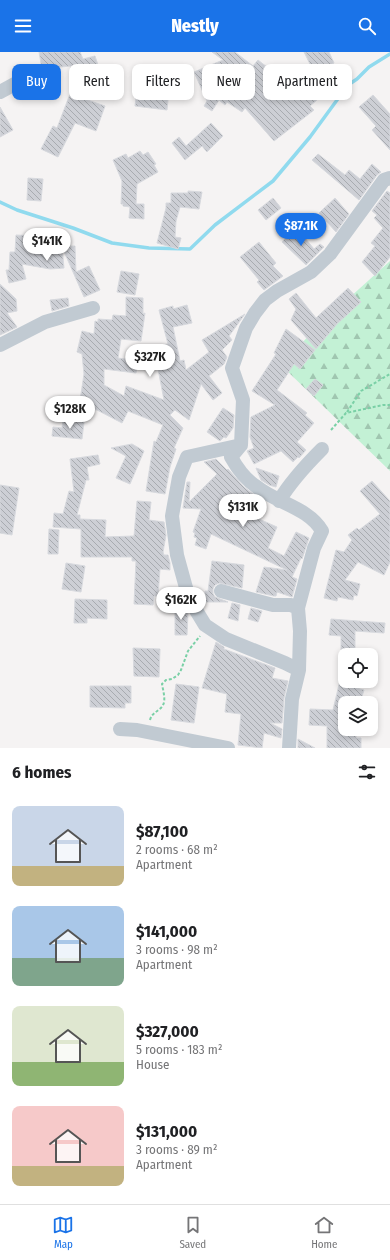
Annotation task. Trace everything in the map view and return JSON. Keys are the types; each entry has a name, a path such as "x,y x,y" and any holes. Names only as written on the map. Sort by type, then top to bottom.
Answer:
{"street":[{"path":"0,92 12,85"},
{"path":"289,748 292,699 299,670 300,631 298,608 314,548 322,531 316,522 298,509 279,501 257,488 237,467 231,457 241,445 243,400 232,368 246,328 255,312 265,300 277,291 311,272 330,254 384,180 390,178"},
{"path":"0,345 45,322 93,308"},
{"path":"241,445 187,457 179,477 172,516 177,555 188,595 205,626 226,639 299,670"},
{"path":"279,501 288,486 322,449"},
{"path":"221,591 273,605 291,605 298,608"},
{"path":"120,729 228,748"}],"path":[{"path":"332,430 361,391 390,374"},
{"path":"346,413 383,405 390,405"},
{"path":"149,733 151,717 164,702 162,684 178,675 190,646 200,636 212,630"}],"green space":[{"path":"390,261 390,471 281,365 317,327"}],"building":[{"path":"39,52 80,52 83,59 95,56 98,64 69,64 69,66 61,67 61,64 41,64"},
{"path":"212,52 235,52 250,64 213,64 223,60"},
{"path":"304,52 329,52 334,63 332,64 310,64"},
{"path":"258,60 263,64 263,100 317,100 310,106 314,110 274,141 245,108 242,112 227,102 225,105 219,100 255,100 255,64"},
{"path":"202,69 202,90 194,72"},
{"path":"373,95 390,114 390,150 372,130 376,126 359,107"},
{"path":"69,97 69,100 88,100 105,106 96,131 75,123 58,157 41,149 53,126 57,128"},
{"path":"136,100 168,100 167,110 135,106"},
{"path":"219,100 212,111 204,106 207,101"},
{"path":"0,107 13,130 0,137"},
{"path":"211,123 223,136 207,152 202,146 185,160 172,143 179,137 186,146"},
{"path":"140,151 143,155 148,152 156,164 154,165 158,172 137,184 136,204 144,204 144,219 129,218 130,207 123,206 123,204 121,204 122,181 113,160 126,154 128,158"},
{"path":"318,154 345,175 349,170 360,179 372,164 381,172 377,175 359,200 312,160"},
{"path":"28,178 43,179 41,201 27,200"},
{"path":"188,191 202,192 199,209 180,207 176,221 175,237 181,238 178,249 157,243 166,203 171,203 171,193 188,193"},
{"path":"387,191 390,193 390,257 375,276 362,262 375,246 371,243 383,228 374,218 377,215 372,211"},
{"path":"273,198 281,208 266,220 258,210"},
{"path":"335,198 349,214 336,232 319,213"},
{"path":"296,227 314,249 320,244 324,247 306,265 282,242"},
{"path":"16,235 35,236 53,247 75,246 76,272 89,266 100,290 84,297 62,247 64,268 50,269 22,264 26,279 9,283 6,270 9,270 10,252 15,252"},
{"path":"259,242 276,263 273,266 283,276 264,290 257,282 259,280 240,257"},
{"path":"121,271 139,274 135,295 117,292"},
{"path":"0,284 16,299 17,311 7,313 17,327 0,335"},
{"path":"348,288 361,302 337,324 316,349 291,320 296,309 289,299 296,293 316,318"},
{"path":"126,297 143,298 143,314 145,313 141,341 121,339 118,358 138,361 136,373 104,369 104,385 124,396 126,386 164,400 157,364 160,364 156,346 168,344 159,310 173,306 173,309 187,305 192,323 173,327 180,361 184,360 186,370 209,352 202,340 245,314 229,336 232,340 222,350 227,357 224,364 209,376 222,393 213,400 201,384 189,420 175,410 170,415 183,428 174,448 176,449 170,467 165,494 146,491 154,441 156,442 163,425 128,411 122,423 97,410 79,407 84,374 82,354 77,352 82,331 94,334 95,321 98,322 98,319 112,320 113,315 126,316"},
{"path":"68,298 69,306 52,311 50,300"},
{"path":"286,329 315,350 300,369 294,364 277,390 307,413 305,415 314,423 297,442 306,450 299,458 298,457 293,462 281,451 254,464 247,451 254,448 250,437 251,417 275,405 252,391 276,354 274,353"},
{"path":"315,379 323,385 314,396 306,389"},
{"path":"223,408 234,415 233,428 226,438 224,437 220,441 207,432"},
{"path":"63,419 84,422 82,439 52,436 53,427 62,428"},
{"path":"132,444 144,451 130,484 116,478 126,456 111,448"},
{"path":"98,455 100,464 87,467 89,480 86,480 77,515 80,515 80,519 106,520 105,537 134,536 137,501 151,502 149,520 164,522 166,535 163,552 164,555 168,555 170,563 170,570 160,569 158,596 154,596 153,605 134,604 136,561 132,561 132,557 81,557 81,529 53,527 54,513 63,514 69,491 74,492 70,459"},
{"path":"216,459 227,470 228,469 244,487 260,499 250,515 277,527 268,548 284,556 296,532 309,538 302,559 301,558 292,577 297,579 292,597 277,592 276,596 274,596 256,592 264,567 287,570 211,534 206,549 195,545 197,538 194,537 195,533 193,532 201,509 183,508 187,482 190,482 189,502 217,474 204,462"},
{"path":"256,468 279,476 276,487 261,480"},
{"path":"372,481 390,501 390,562 384,575 358,562 345,580 360,584 357,596 354,595 353,600 338,597 337,601 324,598 336,550 344,552 352,540 348,535 357,528 359,530 380,514 360,491"},
{"path":"0,485 19,488 12,535 0,533"},
{"path":"49,529 59,530 58,554 48,554"},
{"path":"212,561 244,565 242,588 219,583 213,588 213,594 215,597 228,602 205,602 205,591 208,591"},
{"path":"66,563 85,566 81,592 62,589"},
{"path":"75,599 107,600 107,619 87,618 87,623 74,623"},
{"path":"232,603 240,605 238,621 228,618"},
{"path":"175,607 185,607 188,613 187,635 175,635"},
{"path":"251,608 262,611 258,622 248,619"},
{"path":"331,619 385,623 384,633 355,631 355,648 341,648 341,636 329,635"},
{"path":"216,642 224,647 224,649 275,668 272,678 288,681 284,698 282,723 270,723 282,729 281,738 264,733 262,748 238,745 241,714 225,712 227,694 202,688"},
{"path":"133,648 160,649 159,677 134,676"},
{"path":"176,684 199,687 194,723 171,720"},
{"path":"90,686 131,686 131,703 125,703 125,708 90,707"},
{"path":"338,688 356,688 364,690 362,696 338,696 338,736 356,736 356,738 361,738 361,748 327,748 327,726 309,725 310,709 333,710"},
{"path":"298,739 315,748 298,748"}],"waterway":[{"path":"0,202 17,210 73,228 112,243 149,248 190,249 215,225 273,181 310,137 348,85 357,79 369,67 390,54"}]}
